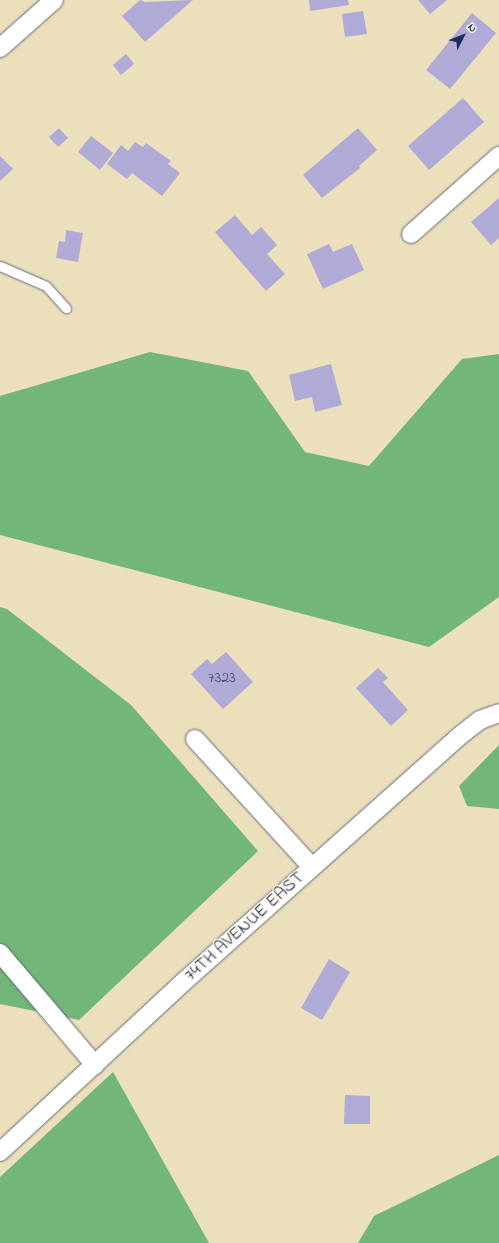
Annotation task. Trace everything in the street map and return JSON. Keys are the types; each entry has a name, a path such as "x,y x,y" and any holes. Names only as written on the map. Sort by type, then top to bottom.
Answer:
{"street":[{"path":"0,48 54,0"},
{"path":"411,234 499,156"},
{"name":"74TH AVENUE EAST","path":"0,1152 312,867 463,734 480,720 499,713"},
{"path":"195,739 312,867"},
{"path":"0,952 95,1065"}],"lane":[{"path":"0,266 46,286 66,308"}],"green space":[{"path":"150,352 248,371 305,452 369,466 462,359 499,354 499,597 429,647 0,535 0,396"},
{"path":"0,607 7,609 131,705 258,851 79,1020 0,1004"},
{"path":"499,745 499,809 467,806 459,786"},
{"path":"113,1072 209,1243 0,1243 0,1177"},
{"path":"499,1155 499,1243 358,1243 374,1216"}],"building":[{"path":"140,0 145,2 193,0 145,42 122,16"},
{"path":"309,0 348,0 349,5 310,11"},
{"path":"418,0 447,0 430,14"},
{"path":"363,11 367,34 345,37 342,14"},
{"path":"472,13 496,33 450,89 426,70"},
{"path":"126,54 134,64 121,75 113,65"},
{"path":"463,98 484,122 429,170 408,146"},
{"path":"59,128 68,138 58,147 49,137"},
{"path":"358,128 377,150 359,166 360,168 322,198 303,175"},
{"path":"91,136 113,153 100,170 78,152"},
{"path":"135,142 143,147 146,143 171,161 168,164 180,173 162,196 132,173 127,179 107,164 121,145 128,151"},
{"path":"0,156 13,169 0,181"},
{"path":"499,198 499,238 491,245 471,222"},
{"path":"235,215 252,235 261,227 277,245 267,254 285,274 266,291 215,232"},
{"path":"66,230 83,233 78,262 56,258 59,241 65,242"},
{"path":"329,244 333,252 352,244 364,270 323,289 307,254"},
{"path":"331,364 342,405 315,412 312,397 295,401 289,375"},
{"path":"226,652 253,682 223,709 191,674 207,659 212,664"},
{"path":"378,668 388,678 383,682 408,710 391,726 356,688"},
{"path":"329,959 350,972 322,1020 301,1008"},
{"path":"345,1095 370,1096 370,1124 344,1124"}]}
